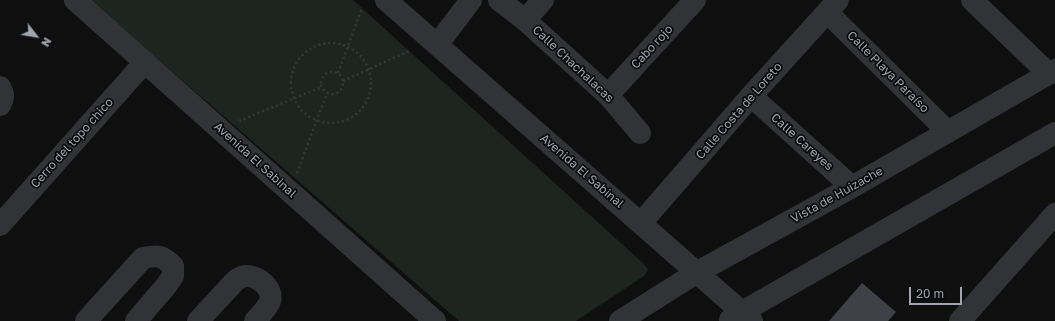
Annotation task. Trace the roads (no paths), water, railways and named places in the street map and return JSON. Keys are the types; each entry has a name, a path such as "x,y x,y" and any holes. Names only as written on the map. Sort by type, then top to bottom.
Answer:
{"street":[{"name":"Avenida El Sabinal","path":"75,0 435,321"},
{"name":"Avenida El Sabinal","path":"386,0 696,272 741,318"},
{"path":"437,45 471,0"},
{"name":"Calle Chachalacas","path":"499,0 525,20 608,95 640,133"},
{"path":"525,20 543,0"},
{"name":"Cabo rojo","path":"608,95 695,0"},
{"path":"972,0 1052,72"},
{"name":"Calle Costa de Loreto","path":"641,223 833,6"},
{"name":"Calle Playa Paraíso","path":"833,6 948,132"},
{"name":"Cerro del topo chico","path":"0,225 145,62"},
{"name":"Vista de Huizache","path":"620,321 696,272 852,187 1052,72"},
{"path":"0,87 3,94 3,100 0,105"},
{"name":"Calle Careyes","path":"752,96 852,187"},
{"path":"741,318 1055,133"},
{"path":"960,321 1055,214"},
{"path":"86,321 143,258 155,255 166,259 173,266 173,276 136,321"},
{"path":"198,321 236,280 244,276 255,278 266,285 270,292 270,300 266,309 255,321"}]}
